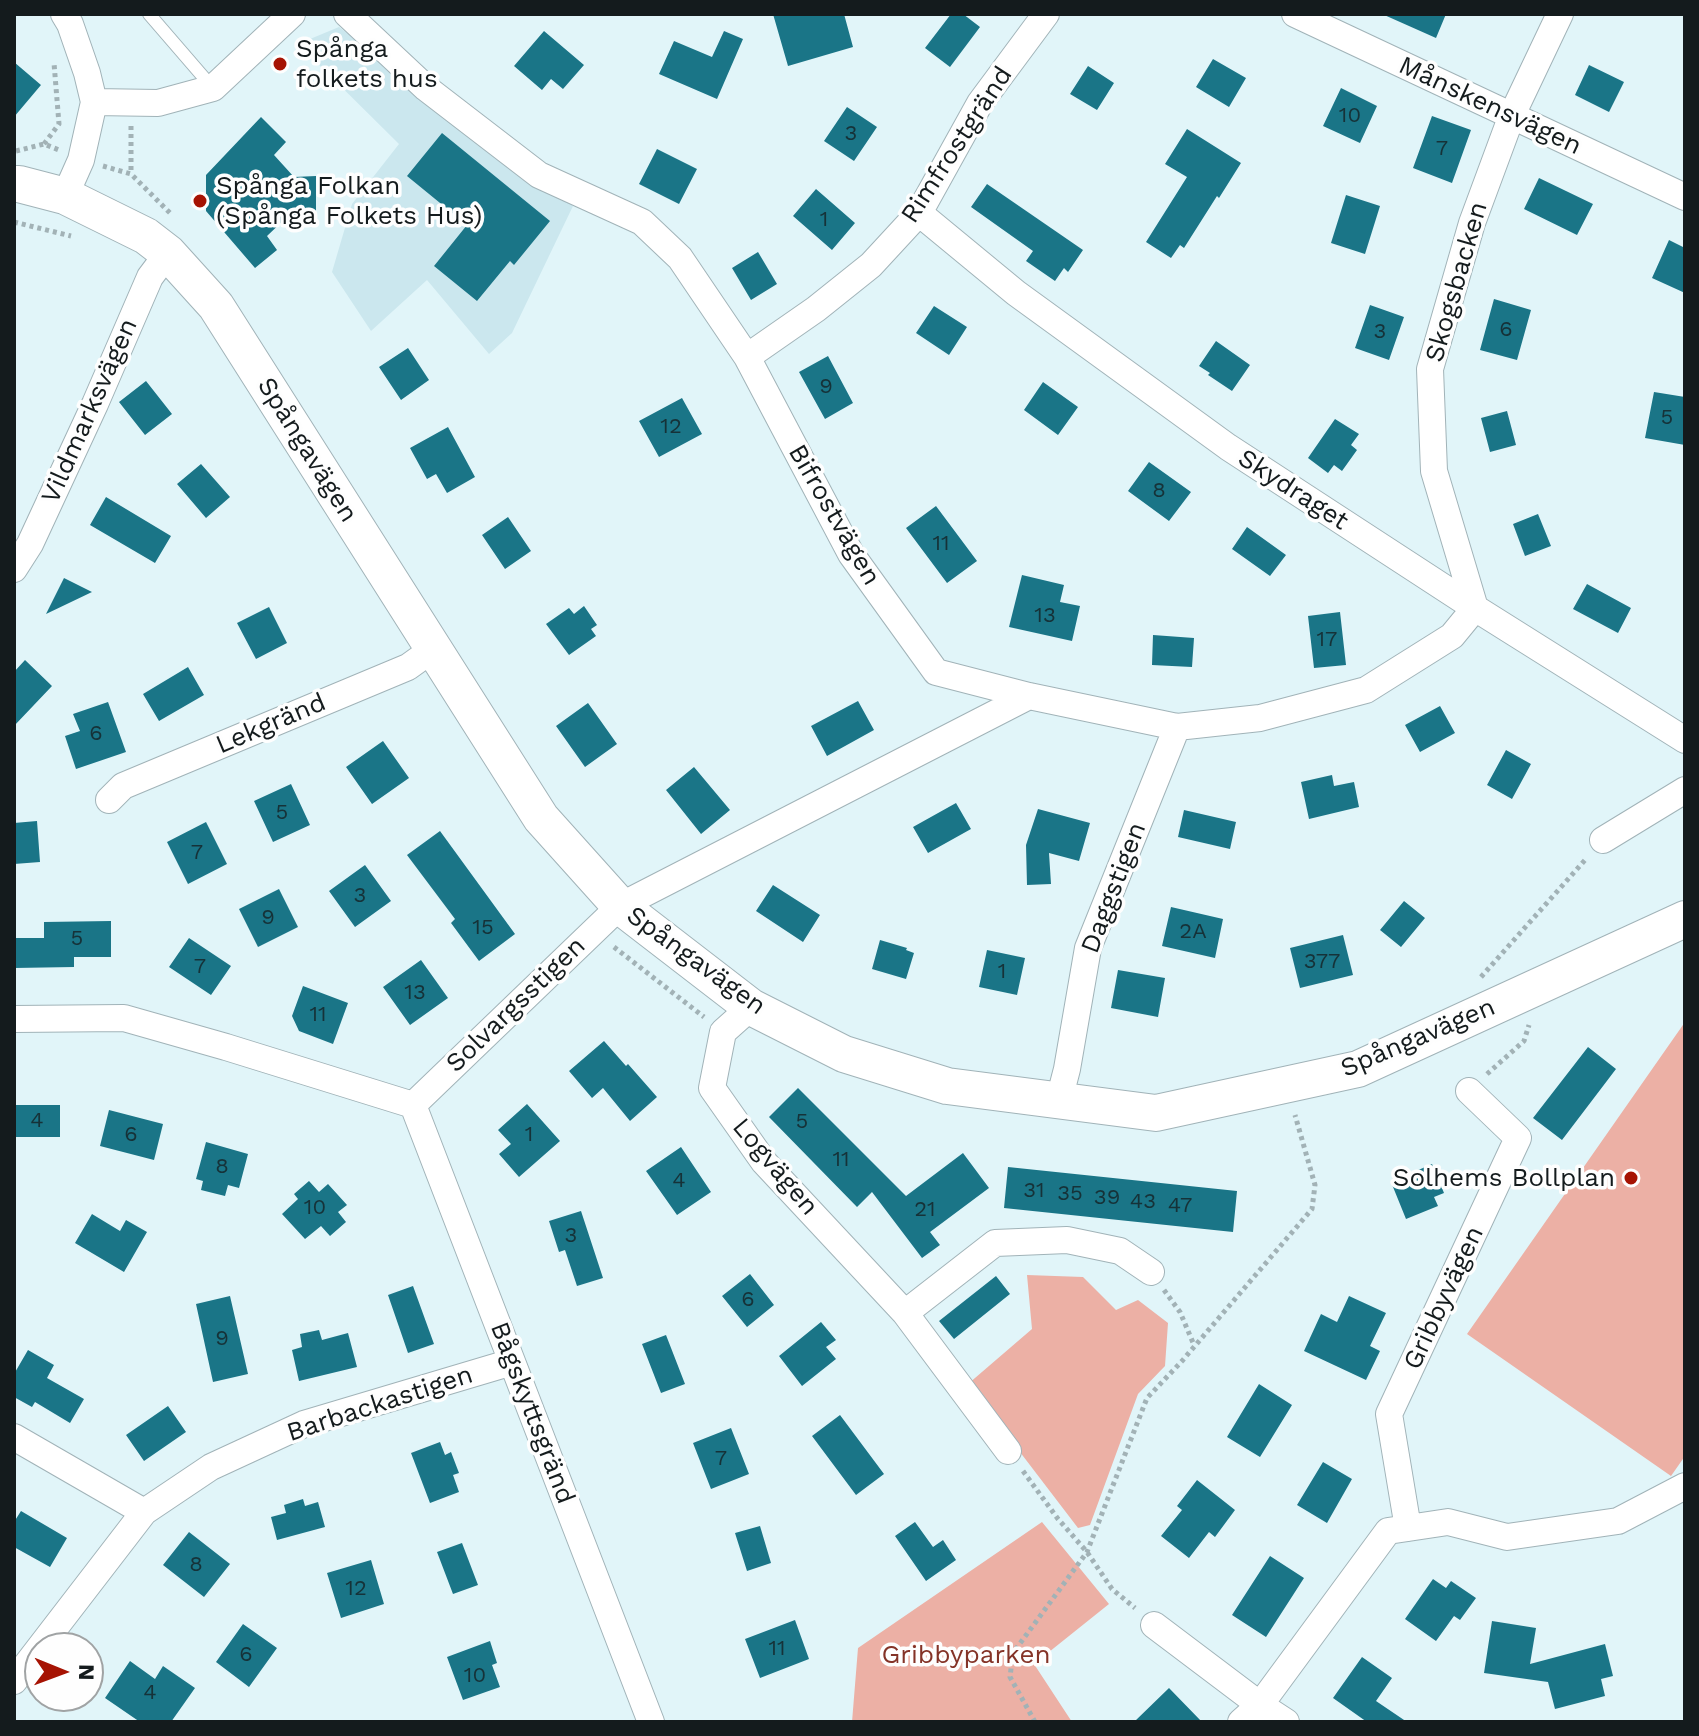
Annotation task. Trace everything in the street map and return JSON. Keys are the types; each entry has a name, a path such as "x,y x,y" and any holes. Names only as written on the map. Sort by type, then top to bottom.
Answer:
{"street":[{"path":"64,14 87,73 94,102 81,160 65,196"},
{"path":"94,102 158,103 213,88 292,14"},
{"name":"Bifrostvägen","path":"347,14 426,88 539,175 642,222 680,258 747,357 851,554 936,672 1029,696 1177,727 1260,718 1366,690 1452,636 1475,608"},
{"name":"Rimfrostgränd","path":"747,357 816,309 871,265 919,213 980,103 1046,14"},
{"name":"Månskensvägen","path":"1295,14 1685,197"},
{"name":"Skogsbacken","path":"1475,608 1434,471 1430,369 1472,223 1512,115 1560,14"},
{"name":"Spångavägen","path":"14,184 65,196 146,236 172,236 541,818 620,906 751,1007 844,1054 947,1086 1156,1113 1358,1069 1685,919"},
{"name":"Skydraget","path":"919,213 1016,293 1228,447 1685,740"},
{"name":"Vildmarksvägen","path":"14,569 30,544 150,277 172,236"},
{"name":"Lekgränd","path":"109,800 123,786 408,667 433,649"},
{"name":"Solvargsstigen","path":"413,1105 620,906 1029,696"},
{"name":"Daggstigen","path":"1059,1100 1088,948 1177,727"},
{"path":"1603,840 1685,790"},
{"name":"Logvägen","path":"751,1007 723,1032 712,1088 764,1162 905,1313 1008,1451"},
{"path":"14,1019 124,1018 413,1105"},
{"name":"Gribbyvägen","path":"1408,1528 1389,1414 1518,1138 1469,1091"},
{"name":"Bågskyttsgränd","path":"413,1105 651,1722"},
{"path":"905,1313 995,1243 1067,1240 1120,1251 1151,1272"},
{"name":"Barbackastigen","path":"14,1681 144,1512 211,1467 304,1424 512,1362"},
{"path":"14,1437 144,1512"},
{"path":"1250,1713 1388,1531 1448,1522 1507,1537 1618,1521 1685,1486"},
{"path":"1154,1625 1250,1713 1286,1722"}],"lane":[{"path":"149,14 213,88"}],"path":[{"path":"44,144 59,124 53,55"},
{"path":"14,151 44,144 81,160 131,174 166,208 172,236"},
{"path":"1489,977 1475,984 1603,840"},
{"path":"1469,1091 1524,1041 1534,1012"},
{"path":"1035,1722 1010,1677 1013,1653 1087,1552 1147,1398 1312,1209 1315,1185 1292,1107"},
{"path":"1151,1272 1180,1312 1194,1345"},
{"path":"1008,1451 1112,1589 1154,1625"}],"shaded area":[{"path":"339,27 573,206 512,333 489,354 427,280 371,331 332,272 352,204 399,144 298,44"}],"green space":[{"name":"Solhems Bollplan","path":"1685,1022 1685,1456 1671,1476 1467,1334"},
{"path":"1027,1275 1083,1277 1116,1310 1138,1300 1168,1323 1165,1366 1138,1394 1090,1525 1078,1528 968,1384 1032,1329"},
{"name":"Gribbyparken","path":"1042,1522 1109,1604 1034,1664 1072,1722 852,1722 858,1648"}],"building":[{"path":"773,14 844,14 853,47 788,66"},
{"path":"951,14 963,14 980,27 950,67 925,48"},
{"path":"1382,14 1446,14 1436,38"},
{"path":"544,31 584,65 563,89 551,79 542,90 514,66"},
{"path":"724,31 743,39 717,99 659,74 674,41 712,57"},
{"path":"1213,59 1246,78 1229,107 1196,87"},
{"path":"14,62 41,85 14,117"},
{"path":"1589,65 1624,82 1609,112 1575,95"},
{"path":"1088,66 1114,83 1097,110 1070,94"},
{"path":"1341,88 1377,106 1360,143 1323,126"},
{"path":"847,107 877,127 854,161 824,141"},
{"path":"1432,116 1471,130 1452,183 1413,168"},
{"path":"261,117 286,142 274,155 294,177 316,176 316,217 287,217 267,236 277,250 255,268 206,211 206,175"},
{"path":"1187,129 1241,163 1184,248 1180,245 1171,258 1146,242 1187,177 1165,164"},
{"path":"442,133 550,221 514,265 510,261 477,301 434,266 467,225 407,176"},
{"path":"657,149 697,169 679,204 639,184"},
{"path":"1539,178 1593,204 1577,235 1524,209"},
{"path":"987,184 1083,250 1068,272 1064,268 1055,281 1026,261 1033,251 971,207"},
{"path":"816,189 855,223 832,250 793,216"},
{"path":"1346,195 1380,206 1365,254 1331,243"},
{"path":"1669,240 1685,248 1685,293 1652,278"},
{"path":"758,252 777,284 751,300 732,268"},
{"path":"1494,299 1531,310 1517,360 1480,350"},
{"path":"1370,305 1404,317 1389,360 1355,348"},
{"path":"934,306 967,327 949,355 916,333"},
{"path":"1216,341 1250,365 1232,391 1199,366"},
{"path":"408,348 429,380 401,400 379,367"},
{"path":"828,356 853,403 825,419 799,372"},
{"path":"146,381 172,414 145,435 119,402"},
{"path":"1043,382 1078,407 1058,435 1024,410"},
{"path":"1654,392 1685,397 1685,445 1645,438"},
{"path":"682,398 702,434 659,457 639,421"},
{"path":"1507,411 1516,445 1490,452 1481,418"},
{"path":"1335,419 1359,434 1351,445 1357,450 1342,471 1334,465 1328,473 1308,458"},
{"path":"448,427 475,477 447,493 436,474 427,479 410,448"},
{"path":"1149,462 1191,492 1169,521 1128,491"},
{"path":"201,464 230,497 206,518 177,484"},
{"path":"106,497 171,536 155,563 90,525"},
{"path":"936,506 977,561 947,583 906,528"},
{"path":"1538,514 1551,546 1525,556 1513,524"},
{"path":"508,517 531,551 505,569 482,535"},
{"path":"1247,527 1286,555 1270,576 1232,549"},
{"path":"1022,575 1064,585 1060,602 1080,606 1072,641 1009,627"},
{"path":"64,578 92,592 46,614"},
{"path":"1587,584 1631,608 1618,633 1573,609"},
{"path":"584,606 597,625 591,629 596,636 569,655 546,624 569,608 574,614"},
{"path":"269,607 287,643 256,659 237,623"},
{"path":"1340,612 1346,665 1314,668 1308,616"},
{"path":"1153,635 1194,638 1192,667 1152,665"},
{"path":"25,660 52,686 14,726 14,672"},
{"path":"188,667 204,695 159,721 143,694"},
{"path":"858,701 874,730 827,756 811,726"},
{"path":"108,702 126,752 76,769 65,736 80,731 73,714"},
{"path":"588,703 617,744 585,767 556,726"},
{"path":"1440,706 1455,733 1420,752 1405,725"},
{"path":"383,741 409,778 372,804 346,767"},
{"path":"1506,750 1531,764 1512,799 1487,785"},
{"path":"694,767 730,810 701,834 666,790"},
{"path":"1332,775 1334,786 1354,782 1359,807 1309,819 1301,782"},
{"path":"291,784 310,825 273,842 254,801"},
{"path":"956,803 971,829 928,853 913,827"},
{"path":"1038,809 1090,823 1079,861 1049,853 1051,884 1027,885 1026,845"},
{"path":"1184,810 1236,822 1230,849 1178,837"},
{"path":"37,821 40,862 14,864 14,823"},
{"path":"206,822 227,864 188,884 167,842"},
{"path":"440,831 515,934 479,961 451,923 455,919 407,855"},
{"path":"365,865 391,901 355,927 329,891"},
{"path":"773,885 820,915 803,942 756,911"},
{"path":"279,889 298,927 258,947 239,909"},
{"path":"1404,901 1425,918 1401,947 1380,930"},
{"path":"1171,907 1223,919 1215,958 1162,946"},
{"path":"111,921 111,957 74,957 74,967 14,968 14,938 44,938 44,922"},
{"path":"1343,935 1353,975 1300,988 1290,948"},
{"path":"189,938 231,966 211,995 169,967"},
{"path":"880,940 914,953 906,979 872,969"},
{"path":"987,950 1025,958 1017,995 979,987"},
{"path":"421,960 448,998 410,1025 383,987"},
{"path":"1118,970 1165,978 1158,1017 1111,1008"},
{"path":"303,986 348,1003 333,1044 299,1031 292,1016"},
{"path":"604,1041 657,1097 630,1121 603,1088 592,1098 569,1071"},
{"path":"1588,1047 1616,1069 1562,1140 1533,1118"},
{"path":"798,1088 906,1196 963,1153 989,1188 930,1232 940,1245 922,1258 872,1192 857,1207 769,1117"},
{"path":"527,1104 560,1141 519,1177 499,1154 511,1144 498,1130"},
{"path":"14,1105 60,1105 60,1137 14,1137"},
{"path":"109,1110 163,1124 154,1160 100,1146"},
{"path":"206,1142 248,1154 239,1188 228,1185 225,1196 201,1190 203,1181 196,1179"},
{"path":"681,1147 711,1192 677,1215 646,1171"},
{"path":"1432,1164 1444,1193 1434,1197 1438,1206 1406,1219 1391,1182"},
{"path":"1008,1167 1237,1191 1233,1232 1004,1208"},
{"path":"309,1181 319,1192 328,1184 347,1205 338,1212 346,1222 330,1236 321,1226 305,1239 282,1214 298,1199 294,1194"},
{"path":"581,1211 603,1278 577,1286 565,1250 559,1252 549,1221"},
{"path":"92,1214 120,1231 126,1220 147,1232 124,1272 75,1243"},
{"path":"750,1274 774,1305 747,1327 722,1296"},
{"path":"996,1276 1010,1294 954,1339 939,1321"},
{"path":"413,1286 434,1344 408,1353 388,1295"},
{"path":"230,1296 248,1374 213,1382 196,1304"},
{"path":"1349,1296 1386,1313 1370,1346 1380,1351 1366,1380 1304,1351 1321,1314 1337,1322"},
{"path":"821,1322 836,1340 826,1347 836,1359 802,1386 779,1356"},
{"path":"319,1330 322,1340 348,1333 357,1367 299,1381 292,1350 302,1347 300,1334"},
{"path":"666,1335 685,1384 661,1393 642,1344"},
{"path":"28,1350 54,1365 47,1378 84,1399 70,1423 35,1402 32,1407 14,1397 14,1374"},
{"path":"1259,1384 1292,1405 1260,1457 1227,1437"},
{"path":"168,1406 186,1432 144,1461 126,1435"},
{"path":"840,1415 884,1474 856,1495 812,1436"},
{"path":"731,1428 749,1474 711,1489 693,1443"},
{"path":"440,1442 445,1455 451,1452 459,1473 453,1475 459,1492 430,1503 411,1453"},
{"path":"1323,1462 1352,1479 1327,1523 1297,1505"},
{"path":"1197,1480 1235,1510 1215,1537 1209,1532 1189,1558 1161,1536 1182,1510 1177,1506"},
{"path":"303,1499 305,1506 318,1502 325,1527 277,1540 271,1517 286,1513 284,1505"},
{"path":"21,1511 67,1538 50,1567 14,1547 14,1522"},
{"path":"915,1522 933,1547 943,1540 956,1560 926,1581 895,1536"},
{"path":"760,1526 771,1563 747,1571 735,1533"},
{"path":"189,1532 230,1564 204,1597 163,1565"},
{"path":"462,1543 478,1585 453,1594 437,1552"},
{"path":"1270,1556 1304,1578 1266,1637 1232,1615"},
{"path":"371,1560 384,1604 341,1618 327,1573"},
{"path":"1433,1579 1446,1588 1451,1581 1476,1598 1460,1620 1454,1616 1436,1641 1405,1619"},
{"path":"795,1620 809,1659 760,1678 745,1639"},
{"path":"1492,1621 1536,1628 1530,1664 1605,1644 1613,1676 1601,1679 1605,1696 1555,1709 1548,1682 1484,1673"},
{"path":"243,1624 277,1648 249,1687 216,1662"},
{"path":"490,1641 497,1663 492,1665 500,1687 463,1700 447,1657"},
{"path":"1362,1657 1392,1678 1376,1701 1407,1722 1367,1722 1333,1698"},
{"path":"130,1661 155,1679 163,1666 195,1688 171,1722 140,1722 105,1698"},
{"path":"1169,1688 1202,1722 1134,1722"}],"place":[{"name":"Spånga folkets hus","path":"280,64"},
{"name":"Spånga Folkan (Spånga Folkets Hus)","path":"200,201"},
{"name":"Solhems Bollplan","path":"1631,1178"}]}
